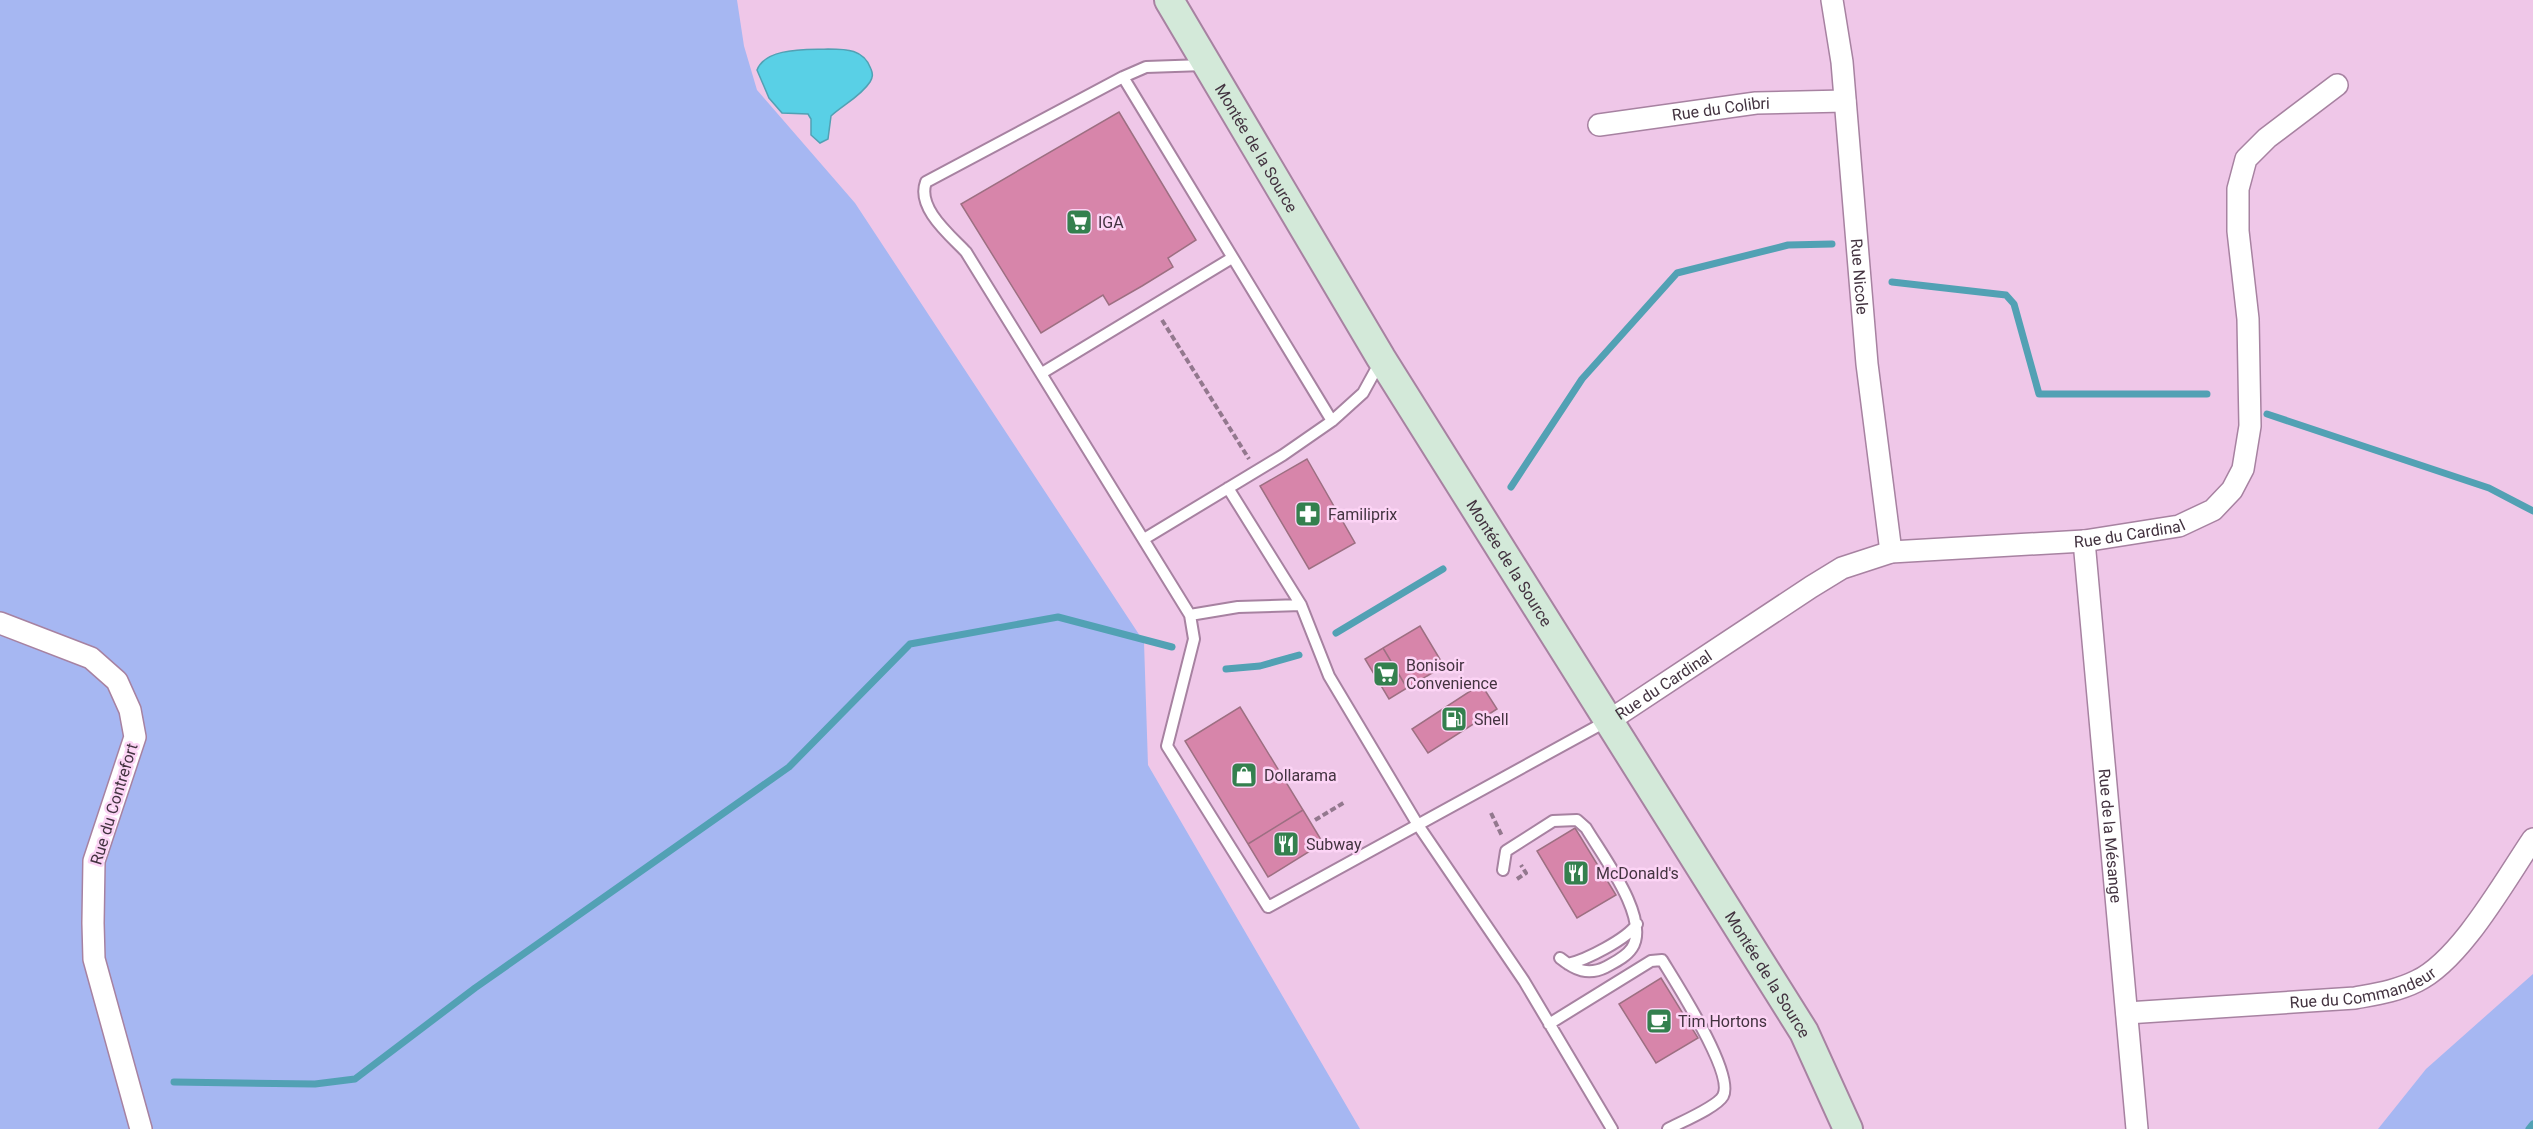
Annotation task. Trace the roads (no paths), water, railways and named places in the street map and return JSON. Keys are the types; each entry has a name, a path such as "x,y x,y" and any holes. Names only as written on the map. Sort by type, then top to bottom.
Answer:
{"main road":[{"name":"Montée de la Source","path":"1169,0 1381,358 1804,1032 1848,1129"}],"street":[{"name":"Rue Nicole","path":"1832,0 1842,62 1868,364 1891,552"},
{"name":"Rue du Cardinal","path":"1610,720 1842,568 1891,552 2084,541 2179,526 2213,510 2232,490 2243,469 2250,426 2248,319 2238,231 2238,189 2246,159 2267,138 2337,85"},
{"name":"Rue du Colibri","path":"1599,125 1756,103 1845,101"},
{"name":"Rue de la Mésange","path":"2084,541 2137,1129"},
{"name":"Rue du Contrefort","path":"0,623 91,658 117,681 130,710 135,737 94,861 93,923 94,959 141,1129"},
{"name":"Rue du Commandeur","path":"2127,1013 2355,998 2387,993 2419,980 2447,959 2471,931 2533,839"}],"lane":[{"path":"1207,64 1146,67 1123,77 926,182 923,188 928,205 937,219 966,252 1190,615 1194,639 1167,746 1268,907 1610,720"},
{"path":"1123,77 1332,421"},
{"path":"1042,373 1232,258"},
{"path":"1144,539 1256,471 1332,421 1363,393 1381,358"},
{"path":"1228,488 1301,605 1329,676 1418,825 1524,981 1609,1125"},
{"path":"1190,615 1238,607 1301,605"},
{"path":"1503,870 1506,852 1553,821 1577,820 1586,828 1634,912 1637,924 1631,949 1615,962 1588,972 1564,961 1584,959 1630,933 1637,924"},
{"path":"1549,1024 1651,961 1662,960 1713,1048 1725,1077 1726,1086 1722,1097 1713,1104 1668,1129"}],"waterway":[{"path":"1511,487 1582,379 1677,273 1788,245 1832,244"},
{"path":"1892,282 2006,295 2014,304 2039,394 2207,394"},
{"path":"2267,414 2489,488 2533,511"},
{"path":"1336,633 1443,569"},
{"path":"174,1082 315,1084 355,1079 475,988 789,767 910,644 1058,617 1172,647"},
{"path":"1226,669 1260,666 1299,655"},
{"path":"2529,1129 2533,1124"}],"place":[{"name":"IGA","path":"1079,222"},
{"name":"Familiprix","path":"1308,514"},
{"name":"Bonisoir Convenience","path":"1386,674"},
{"name":"Shell","path":"1454,719"},
{"name":"Dollarama","path":"1244,775"},
{"name":"Subway","path":"1286,844"},
{"name":"McDonald's","path":"1576,873"},
{"name":"Tim Hortons","path":"1659,1021"}]}
